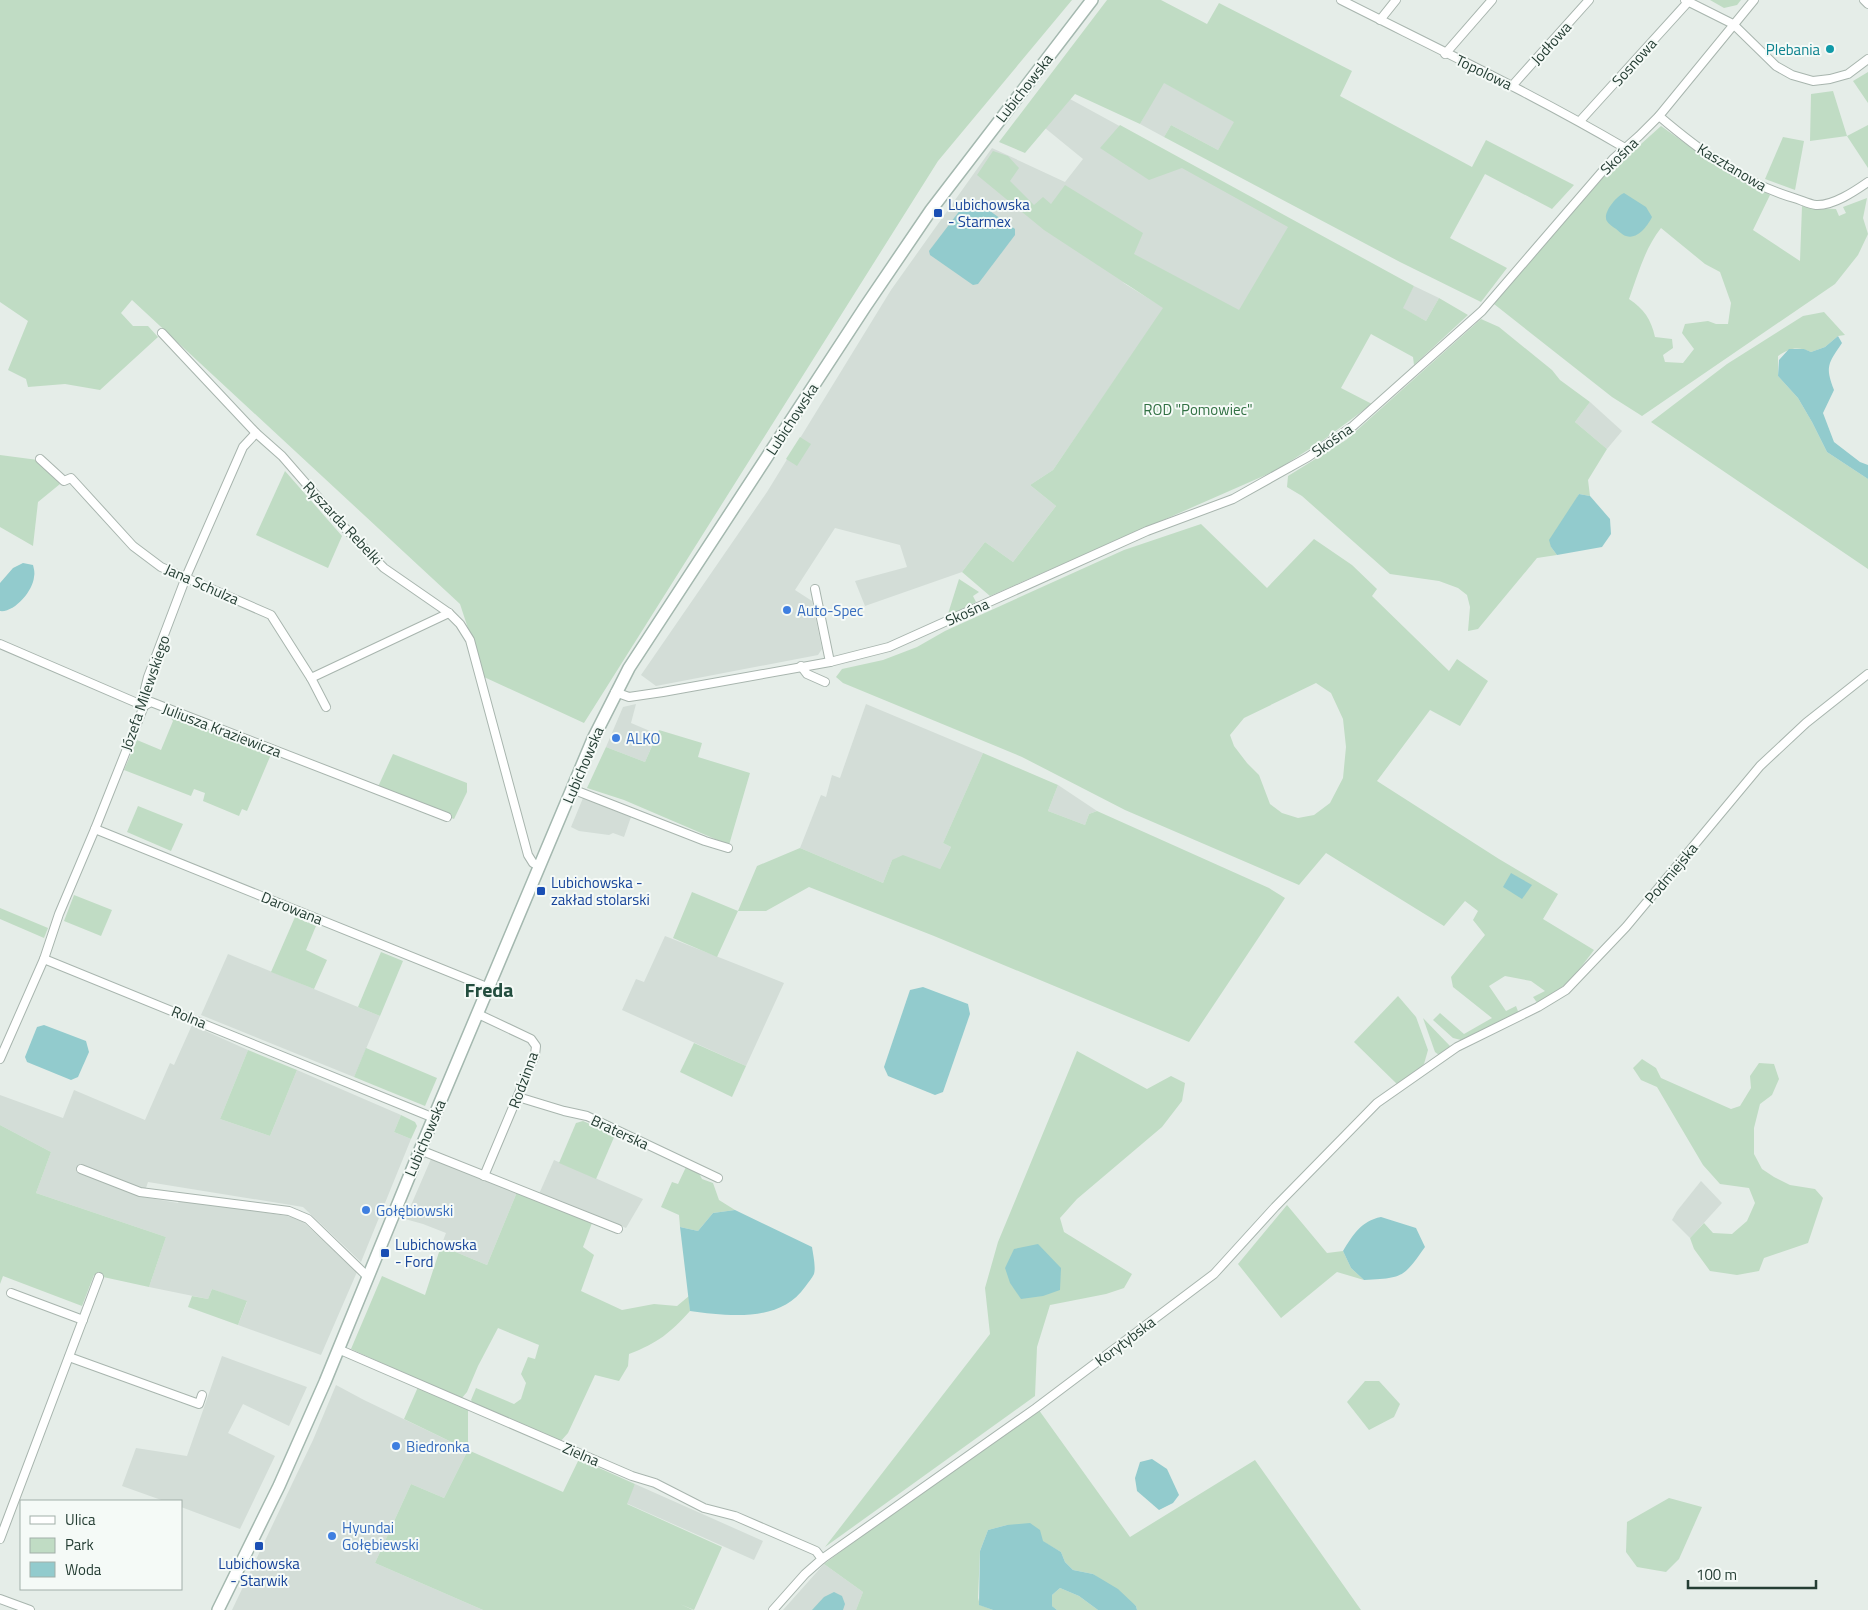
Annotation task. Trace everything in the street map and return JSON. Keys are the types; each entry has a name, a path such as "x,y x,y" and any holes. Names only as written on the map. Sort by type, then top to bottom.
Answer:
{"street":[{"name":"Lubichowska","path":"218,1610 286,1469 338,1349 592,740 615,692 851,328 931,210 1092,0"},
{"name":"Topolowa","path":"1341,0 1512,86 1625,148"},
{"path":"1380,20 1396,0"},
{"path":"1446,54 1492,0"},
{"name":"Jodłowa","path":"1512,86 1589,0"},
{"name":"Skośna","path":"615,692 629,697 830,662 889,647 1147,531 1233,499 1308,457 1360,420 1482,311 1613,159 1659,116 1754,0"},
{"path":"1864,0 1868,4"},
{"path":"1687,1 1733,24 1776,66 1792,75 1813,81 1830,79 1848,74 1868,59"},
{"name":"Sosnowa","path":"1580,122 1687,1"},
{"name":"Kasztanowa","path":"1659,116 1735,172 1775,193 1817,205 1844,198 1868,182"},
{"name":"Ryszarda Rebelki","path":"162,333 256,433 282,456 342,525 384,568 449,614 460,624 470,640 528,855 539,866"},
{"name":"Józefa Milewskiego","path":"44,959 59,914 144,706 144,693 148,677 186,577 243,447 256,433"},
{"name":"Jana Schulza","path":"40,459 64,481 72,478 134,546 161,567 271,615 311,678 326,707"},
{"path":"815,589 830,662"},
{"path":"311,678 449,614"},
{"name":"Juliusza Kraziewicza","path":"0,644 144,706 151,702 447,817"},
{"path":"802,666 807,674 825,682"},
{"name":"Podmiejska","path":"1457,1047 1538,1007 1566,990 1626,927 1760,766 1806,723 1868,674"},
{"path":"572,789 705,841 728,848"},
{"name":"Darowana","path":"95,829 489,988"},
{"path":"0,1059 44,959"},
{"name":"Rolna","path":"44,959 434,1118"},
{"name":"Rodzinna","path":"478,1014 531,1040 536,1046 535,1055 484,1176"},
{"name":"Korytybska","path":"773,1610 805,1574 822,1559 1036,1408 1214,1274 1275,1207 1377,1103 1457,1047"},
{"name":"Braterska","path":"518,1097 587,1116 718,1178"},
{"path":"420,1150 618,1229"},
{"path":"81,1169 140,1192 289,1211 299,1214 308,1219 368,1277"},
{"path":"0,1539 98,1277"},
{"path":"12,1293 83,1320"},
{"name":"Zielna","path":"338,1349 632,1476 655,1483 698,1506 735,1516 807,1547 816,1551 822,1559"},
{"path":"69,1356 199,1404 202,1395"},
{"path":"0,1598 30,1610"}],"shaded area":[{"path":"1163,82 1235,122 1218,150 1171,125 1164,137 1140,124"},
{"path":"1070,99 1308,229 1248,338 1122,282 1164,308 1053,470 1030,485 1056,506 1013,562 985,542 962,572 865,606 855,581 907,567 900,545 835,528 795,590 812,601 822,649 818,655 656,686 641,675 767,492 891,290 992,148 1065,182 1083,159 1045,128"},
{"path":"1414,286 1439,298 1426,321 1402,308"},
{"path":"1590,402 1622,431 1607,449 1575,422"},
{"path":"636,704 631,723 657,734 645,762 606,747 623,707"},
{"path":"866,704 983,753 943,843 951,847 940,869 892,860 883,883 800,848 821,795 826,797 832,775 840,778"},
{"path":"1058,785 1097,811 1089,814 1085,825 1048,811"},
{"path":"583,798 631,817 624,837 613,833 609,835 579,831 571,827"},
{"path":"665,936 784,983 746,1066 622,1010 636,979 644,982"},
{"path":"228,954 380,1016 354,1077 201,1015"},
{"path":"192,1025 248,1050 220,1119 270,1136 297,1070 401,1115 394,1132 411,1139 361,1262 303,1207 148,1182 143,1197 178,1203 180,1199 299,1218 357,1272 321,1355 238,1325 247,1302 212,1289 208,1299 149,1287 166,1237 36,1193 51,1152 0,1125 0,1095 63,1118 74,1090 145,1120 170,1063 174,1065"},
{"path":"431,1159 517,1192 487,1265 441,1246 446,1233 405,1219"},
{"path":"554,1160 643,1199 626,1228 539,1194"},
{"path":"1701,1181 1722,1203 1690,1238 1672,1220"},
{"path":"222,1356 307,1387 289,1426 243,1404 228,1433 275,1456 240,1529 182,1507 182,1500 161,1500 122,1486 136,1448 187,1456"},
{"path":"336,1385 468,1450 444,1498 411,1484 375,1563 483,1610 232,1610 313,1440"},
{"path":"635,1484 763,1541 754,1560 626,1503"},
{"path":"824,1564 863,1592 856,1610 783,1610"}],"green space":[{"path":"0,0 1072,0 938,161 584,723 484,677 460,604 132,300 121,313 133,326 148,326 158,337 100,390 65,384 28,387 26,379 8,370 28,321 0,302"},
{"path":"1107,0 1161,0 1207,24 1219,3 1352,71 1340,96 1472,167 1486,140 1574,185 1552,209 1485,174 1450,238 1507,268 1481,302 1400,262 1164,137 1171,125 1218,150 1234,122 1164,83 1140,124 1075,94 1025,153 999,142"},
{"path":"1710,0 1741,0 1737,5 1724,8"},
{"path":"1868,72 1868,103 1853,81"},
{"path":"1833,91 1847,136 1810,141 1811,94"},
{"name":"ROD \"Pomowiec\"","path":"1120,125 1414,286 1403,308 1426,321 1439,298 1468,315 1414,365 1413,357 1371,334 1341,388 1372,404 1322,441 1275,471 990,596 962,572 985,542 1013,562 1056,506 1030,485 1053,470 1163,308 1044,230 977,175 993,151 1008,156 1019,168 1010,181 1034,205 1043,197 1051,204 1065,185 1143,233 1134,254 1239,310 1288,227 1182,168 1149,180 1100,148"},
{"path":"1868,125 1868,168 1847,136"},
{"path":"1661,126 1717,166 1770,195 1753,230 1800,261 1802,206 1836,209 1839,216 1846,213 1843,207 1867,198 1863,218 1868,234 1858,255 1835,284 1642,416 1612,397 1494,304 1607,170 1631,153","holes":["1661,228 1705,264 1720,272 1731,303 1728,324 1716,324 1708,321 1685,324 1682,333 1694,349 1683,363 1665,362 1663,355 1673,348 1672,339 1655,337 1646,315 1629,299 1642,262"]},
{"path":"1783,137 1804,141 1795,190 1765,179"},
{"path":"1824,312 1845,335 1838,336 1825,347 1811,352 1798,349 1782,353 1778,356 1778,376 1798,398 1827,452 1868,479 1868,569 1651,422 1727,364 1803,316"},
{"path":"1481,319 1499,327 1552,370 1560,380 1590,402 1575,422 1607,449 1588,480 1590,496 1579,494 1551,547 1557,555 1537,558 1478,629 1468,631 1470,607 1467,595 1458,588 1439,581 1390,574 1302,496 1287,487 1288,476 1346,440"},
{"path":"800,437 811,444 797,466 786,459"},
{"path":"0,455 38,460 60,484 38,502 33,546 0,527"},
{"path":"285,471 342,536 328,568 256,535"},
{"path":"1201,524 1267,588 1314,539 1352,565 1377,589 1372,596 1449,671 1457,659 1488,681 1460,726 1430,710 1377,781 1499,859 1558,894 1543,919 1594,950 1569,980 1555,993 1538,1004 1533,997 1545,991 1531,981 1505,976 1489,986 1506,1011 1516,1006 1519,1014 1461,1040 1453,1038 1433,1020 1440,1013 1464,1034 1492,1018 1453,987 1451,977 1485,935 1473,920 1478,911 1465,901 1444,926 1326,853 1299,885 1125,810 1022,757 843,683 836,677 842,669 883,660 917,647 945,631 1124,550","holes":["1316,683 1331,693 1343,719 1346,747 1343,778 1330,803 1314,815 1298,818 1282,813 1270,804 1259,775 1234,746 1230,735 1244,718"]},
{"path":"959,579 979,592 973,596 976,602 947,617"},
{"path":"164,709 272,752 247,811 242,809 239,816 203,801 205,793 194,789 191,796 124,770 137,740 161,750 173,721"},
{"path":"659,730 702,743 698,757 750,773 729,845 624,800 587,788 606,747 645,762"},
{"path":"983,753 1058,785 1048,811 1085,825 1089,814 1097,811 1269,888 1285,898 1189,1042 934,936 809,887 766,911 738,911 757,866 800,848 883,883 892,860 903,855 940,869 951,847 943,843"},
{"path":"393,754 467,783 467,792 454,819 377,789"},
{"path":"138,806 183,824 171,851 127,832"},
{"path":"692,892 738,911 717,957 673,938"},
{"path":"74,895 112,910 101,936 64,921"},
{"path":"0,908 48,928 44,938 0,919"},
{"path":"295,917 316,926 306,950 327,960 314,989 271,972"},
{"path":"381,952 403,961 380,1016 358,1007"},
{"path":"1398,996 1416,1017 1428,1050 1424,1064 1399,1086 1354,1042"},
{"path":"1423,1018 1450,1046 1439,1055 1435,1052"},
{"path":"694,1043 746,1066 732,1097 680,1072"},
{"path":"366,1048 437,1078 425,1106 354,1077"},
{"path":"248,1050 297,1070 270,1136 220,1119"},
{"path":"1077,1051 1147,1089 1171,1076 1185,1083 1182,1101 1162,1127 1077,1199 1060,1218 1064,1232 1132,1274 1124,1288 1106,1294 1050,1305 1037,1347 1035,1396 825,1547 990,1334 985,1288 998,1242"},
{"path":"1642,1059 1656,1068 1661,1078 1731,1109 1740,1106 1751,1088 1750,1076 1759,1063 1774,1064 1779,1079 1772,1095 1760,1104 1754,1128 1754,1154 1762,1169 1774,1177 1790,1185 1815,1189 1823,1198 1808,1243 1764,1258 1759,1271 1737,1275 1710,1271 1694,1249 1690,1238 1704,1223 1713,1233 1732,1234 1747,1221 1755,1203 1749,1188 1720,1184 1703,1165 1657,1087 1641,1080 1633,1068"},
{"path":"401,1115 415,1122 417,1126 411,1139 394,1132"},
{"path":"583,1121 615,1135 596,1179 559,1163 576,1123"},
{"path":"0,1125 51,1152 36,1193 166,1237 149,1287 94,1275 82,1306 3,1276 0,1284"},
{"path":"686,1167 699,1173 702,1179 713,1183 719,1200 735,1210 713,1213 698,1231 680,1227 679,1215 661,1207 672,1182 678,1184"},
{"path":"517,1192 592,1223 583,1247 594,1255 581,1291 622,1310 654,1304 677,1306 689,1296 690,1311 663,1337 629,1354 628,1366 619,1381 595,1375 568,1433 560,1442 474,1405 471,1400 476,1388 514,1404 521,1399 526,1383 521,1374 528,1357 535,1359 539,1345 498,1328 467,1392 461,1399 351,1349 382,1276 425,1295 441,1246 487,1265"},
{"path":"1287,1205 1327,1253 1343,1251 1351,1268 1364,1280 1337,1272 1281,1318 1238,1264"},
{"path":"212,1289 247,1301 238,1325 188,1307 192,1296 208,1299"},
{"path":"1365,1381 1379,1381 1400,1404 1394,1417 1369,1430 1347,1402"},
{"path":"418,1387 468,1409 468,1450 404,1419"},
{"path":"1036,1406 1130,1537 1255,1460 1361,1610 1137,1610 1136,1606 1093,1574 1073,1570 1065,1562 1061,1552 1007,1525 988,1530 980,1551 978,1598 980,1605 993,1610 856,1610 863,1592 824,1564"},
{"path":"468,1450 563,1492 579,1459 635,1484 627,1504 722,1547 694,1610 680,1604 693,1610 483,1610 375,1563 411,1484 444,1498"},
{"path":"1669,1498 1702,1507 1679,1559 1666,1572 1637,1567 1626,1552 1627,1522"},
{"path":"1060,1588 1079,1596 1098,1610 1057,1610 1052,1606 1052,1595"}],"water":[{"path":"1624,193 1646,207 1652,217 1645,228 1635,236 1630,237 1613,227 1606,219 1609,207"},
{"path":"967,201 976,201 1015,229 1015,235 978,284 973,285 930,255 929,251"},
{"path":"1838,336 1842,343 1829,365 1829,375 1834,390 1823,413 1834,442 1860,462 1868,465 1868,479 1827,452 1798,398 1778,376 1779,360 1789,349 1804,349 1811,352 1825,347"},
{"path":"1579,494 1590,496 1610,519 1611,534 1602,547 1557,555 1551,547 1549,540"},
{"path":"23,563 33,565 33,583 17,605 5,611 0,611 0,583 13,568"},
{"path":"1511,873 1532,885 1522,899 1503,887"},
{"path":"923,987 968,1004 970,1014 943,1092 935,1095 888,1076 884,1067 910,990"},
{"path":"44,1025 86,1041 89,1052 78,1077 71,1080 27,1062 25,1057 37,1027"},
{"path":"735,1210 812,1247 815,1264 814,1274 794,1299 782,1307 768,1312 736,1315 690,1311 680,1227 698,1231 713,1213"},
{"path":"1381,1217 1416,1228 1425,1247 1412,1265 1401,1274 1395,1277 1364,1280 1351,1268 1343,1251 1354,1234 1363,1225"},
{"path":"1038,1244 1061,1268 1060,1290 1043,1296 1021,1299 1010,1283 1005,1268 1014,1249"},
{"path":"1152,1459 1167,1469 1179,1495 1173,1503 1159,1510 1137,1491 1135,1478 1140,1462"},
{"path":"1030,1523 1040,1530 1043,1541 1061,1552 1065,1562 1073,1570 1093,1574 1118,1589 1136,1606 1137,1610 1098,1610 1079,1596 1060,1588 1052,1595 1052,1606 1057,1610 993,1610 979,1605 980,1551 988,1530 1007,1525"},
{"path":"834,1592 842,1596 845,1604 843,1610 812,1610 824,1597"}],"place":[{"name":"Plebania","path":"1830,49"},
{"name":"Lubichowska - Starmex","path":"938,213"},
{"name":"Auto-Spec","path":"787,610"},
{"name":"ALKO","path":"616,738"},
{"name":"Lubichowska - zakład stolarski","path":"541,891"},
{"name":"Gołębiowski","path":"366,1210"},
{"name":"Lubichowska - Ford","path":"385,1253"},
{"name":"Biedronka","path":"396,1446"},
{"name":"Hyundai Gołębiewski","path":"332,1536"},
{"name":"Lubichowska - Starwik","path":"259,1546"}],"district":[{"name":"Freda","path":"489,989"}]}
